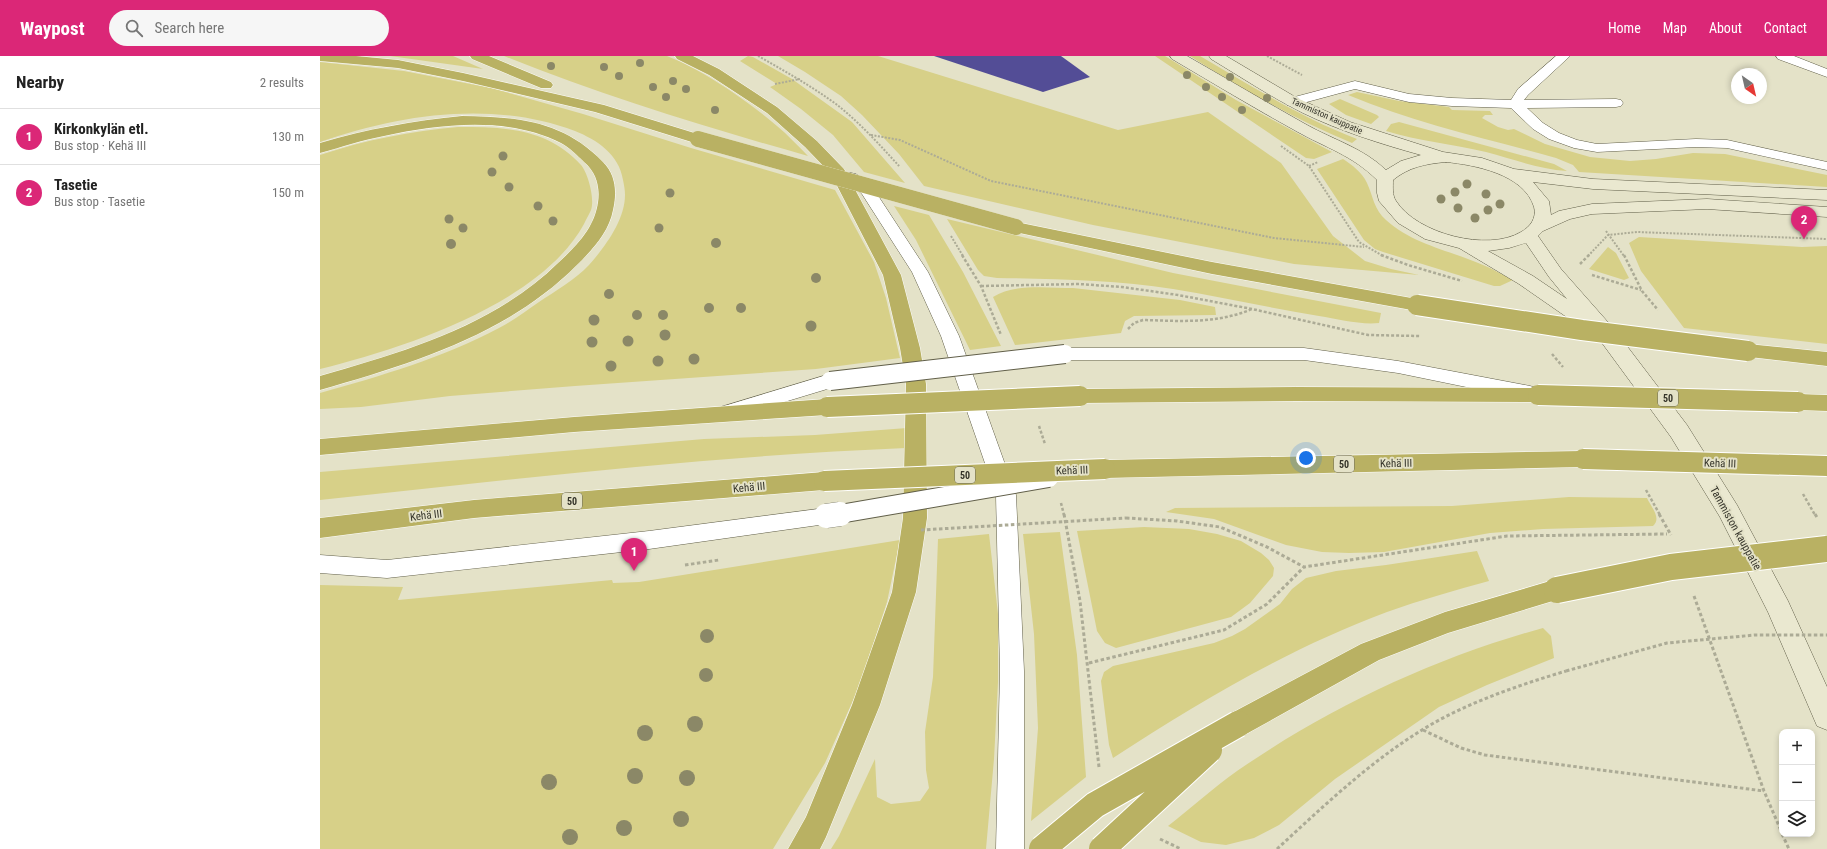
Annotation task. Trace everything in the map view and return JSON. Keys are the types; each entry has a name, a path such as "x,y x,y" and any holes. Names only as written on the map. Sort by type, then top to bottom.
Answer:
{"highway":[{"path":"477,56 599,108"},
{"path":"682,56 714,72 772,110 811,144 838,172 892,276 910,348 916,384 915,518 904,592 869,697 816,827 802,849"},
{"path":"320,57 398,64 464,77 599,108 698,139 1016,227 1212,268 1417,305 1582,330 1748,351 1827,359"},
{"path":"320,148 377,132 420,124 458,121 501,121 535,127 563,137 588,154 603,173 608,194 603,217 590,240 564,270 532,295 490,321 434,347 369,369 320,383"},
{"name":"50","path":"320,447 435,435 726,413 1080,396 1296,394 1538,395 1827,403"},
{"name":"Kehä III","path":"320,528 474,509 824,481 1105,469 1583,459 1827,466"},
{"path":"1042,849 1095,805 1238,724 1370,652 1445,623 1557,590 1671,567 1786,552 1827,549"},
{"path":"1102,849 1238,724"}],"main road":[{"name":"Tammiston kauppatie","path":"1177,56 1290,122 1348,150 1370,164 1385,179"},
{"name":"Tammiston kauppatie","path":"1216,56 1292,102 1334,121 1370,135 1446,157"},
{"path":"1534,231 1544,211 1539,198 1529,186 1509,173 1492,165 1446,157 1423,159 1405,164 1396,169 1385,179 1384,189 1387,201 1401,218 1419,230 1442,239 1463,244 1488,246 1509,243 1534,231 1565,215 1592,209 1707,204 1827,212"},
{"path":"1509,173 1593,184 1827,195"},
{"name":"Tammiston kauppatie","path":"1534,231 1555,273 1607,334 1679,431 1730,512 1778,609 1827,717"},
{"name":"Tammiston kauppatie","path":"1463,244 1526,280 1607,334"}],"lane":[{"path":"1515,104 1523,92 1564,56"},
{"path":"1782,56 1827,73"},
{"path":"1292,102 1355,85 1409,98 1460,102 1555,105 1616,103"},
{"path":"1515,104 1538,126 1554,136 1574,144 1597,148 1696,143 1727,144 1827,166"},
{"path":"811,144 868,191 920,272 950,336 1006,495 1012,671 1010,849"},
{"path":"726,413 830,381 1065,354 1304,354 1398,367 1538,395"},
{"path":"320,564 387,569 649,540 826,516 1105,469"}],"path":[{"path":"1267,56 1329,91"},
{"path":"773,84 800,79"},
{"path":"871,135 900,140 991,181 1104,205 1124,206 1274,238 1364,247"},
{"path":"1309,166 1322,190 1364,247 1385,257 1468,283"},
{"path":"1592,209 1608,234 1621,250 1642,291 1662,314"},
{"path":"1608,234 1637,232 1804,240 1827,239"},
{"path":"1590,274 1642,291"},
{"path":"981,286 1072,284 1122,287 1178,295 1252,309 1368,335 1423,336"},
{"path":"1128,334 1127,329 1134,323 1143,320 1221,320 1240,316 1252,309"},
{"path":"1802,492 1818,519"},
{"path":"916,530 1126,518 1177,521 1220,527 1267,547 1304,567 1507,536 1671,534"},
{"path":"1089,663 1224,630 1268,604 1304,567"},
{"path":"1277,849 1332,798 1377,762 1423,730 1464,708 1515,687 1667,643 1755,635 1827,634"},
{"path":"1423,730 1461,748 1485,755 1764,791"},
{"path":"1783,837 1788,849"}],"shaded area":[{"path":"390,56 453,56 483,69"},
{"path":"504,56 667,56 695,69 725,87 781,129 808,156 731,134 617,98"},
{"path":"748,56 753,57 792,79 852,122 905,183 864,172 833,135 801,109 770,87 777,84 740,61"},
{"path":"778,56 878,56 1118,130 1208,112 1281,163 1333,236 1365,261 1391,269 1419,275 1294,264 1093,225 924,186 899,154 862,115 841,96"},
{"path":"1155,56 1165,56 1236,100 1332,152 1314,159 1306,158"},
{"path":"1190,56 1200,56 1297,111 1337,131 1357,139 1352,143 1310,124 1249,92"},
{"path":"320,62 404,71 491,88 583,114 691,148 835,190 874,262 886,298 900,358 816,369 450,396 361,407 320,409 320,393 388,373 477,339 514,319 565,285 589,265 613,233 622,214 625,189 621,171 617,163 612,155 599,144 575,131 544,121 512,116 479,113 447,114 414,118 382,124 320,142"},
{"path":"1357,92 1399,101 1449,107 1452,110 1490,111 1493,115 1485,115 1482,118 1498,127 1508,130 1514,129 1545,144 1590,157 1630,161 1656,159 1693,153 1725,154 1827,175 1827,187 1579,172 1573,165 1556,158 1451,130 1400,114 1348,95"},
{"path":"1340,99 1379,117 1371,124 1346,115 1329,104"},
{"path":"1399,122 1554,164 1567,171 1536,166 1486,152 1386,131 1391,124"},
{"path":"458,127 508,129 524,132 554,143 568,153 584,169 590,186 592,205 584,224 563,252 536,277 503,299 467,319 390,349 320,369 320,155 388,137"},
{"path":"1343,159 1360,172 1367,183 1379,212 1386,220 1397,228 1420,241 1483,265 1513,280 1500,286 1494,286 1375,249 1364,240 1317,169"},
{"path":"894,206 929,215 963,272 1001,346 970,350 916,240"},
{"path":"947,219 1173,273 1381,313 1379,323 1349,321 1151,286 1085,280 997,278 984,276 978,270"},
{"path":"1639,237 1802,247 1827,246 1827,344 1684,328 1641,271 1629,243"},
{"path":"1608,247 1616,253 1629,278 1624,280 1589,269"},
{"path":"1021,288 1073,288 1180,300 1215,307 1216,315 1134,316 1125,321 1121,333 1015,345 993,297 1001,293"},
{"path":"907,428 906,448 686,462 539,476 320,500 320,472 704,439 815,435"},
{"path":"1569,497 1647,498 1655,512 1656,520 1653,526 1543,529 1490,533 1384,552 1349,553 1322,552 1286,545 1214,519 1166,512 1175,508 1452,506"},
{"path":"1144,527 1189,529 1217,534 1241,541 1261,553 1269,560 1274,568 1273,576 1250,603 1231,617 1116,648 1105,643 1097,631 1077,531"},
{"path":"1060,532 1077,655 1086,777 1031,821 1038,728 1034,634 1023,534"},
{"path":"989,534 998,614 998,682 994,759 986,849 831,849 839,836 875,759 877,797 891,804 920,801 929,788 926,770 925,732 933,677 938,539"},
{"path":"900,540 887,602 859,687 825,763 773,849 320,849 320,585 403,587 398,600 612,580 613,583 639,582"},
{"path":"1477,551 1489,581 1412,603 1351,626 1316,642 1212,696 1113,758 1109,745 1101,681 1104,672 1113,666 1214,643 1232,636 1245,629 1280,604 1292,589 1306,578 1336,571"},
{"path":"1543,628 1551,636 1554,658 1487,685 1439,707 1335,779 1279,825 1254,838 1226,845 1201,842 1168,826 1237,771 1272,748 1346,706 1384,687 1462,654"}],"building":[{"path":"934,56 1061,56 1090,77 1043,92"}],"place":[{"name":"Tasetie","path":"1804,239"},
{"name":"Kirkonkylän etl.","path":"634,571"}]}
